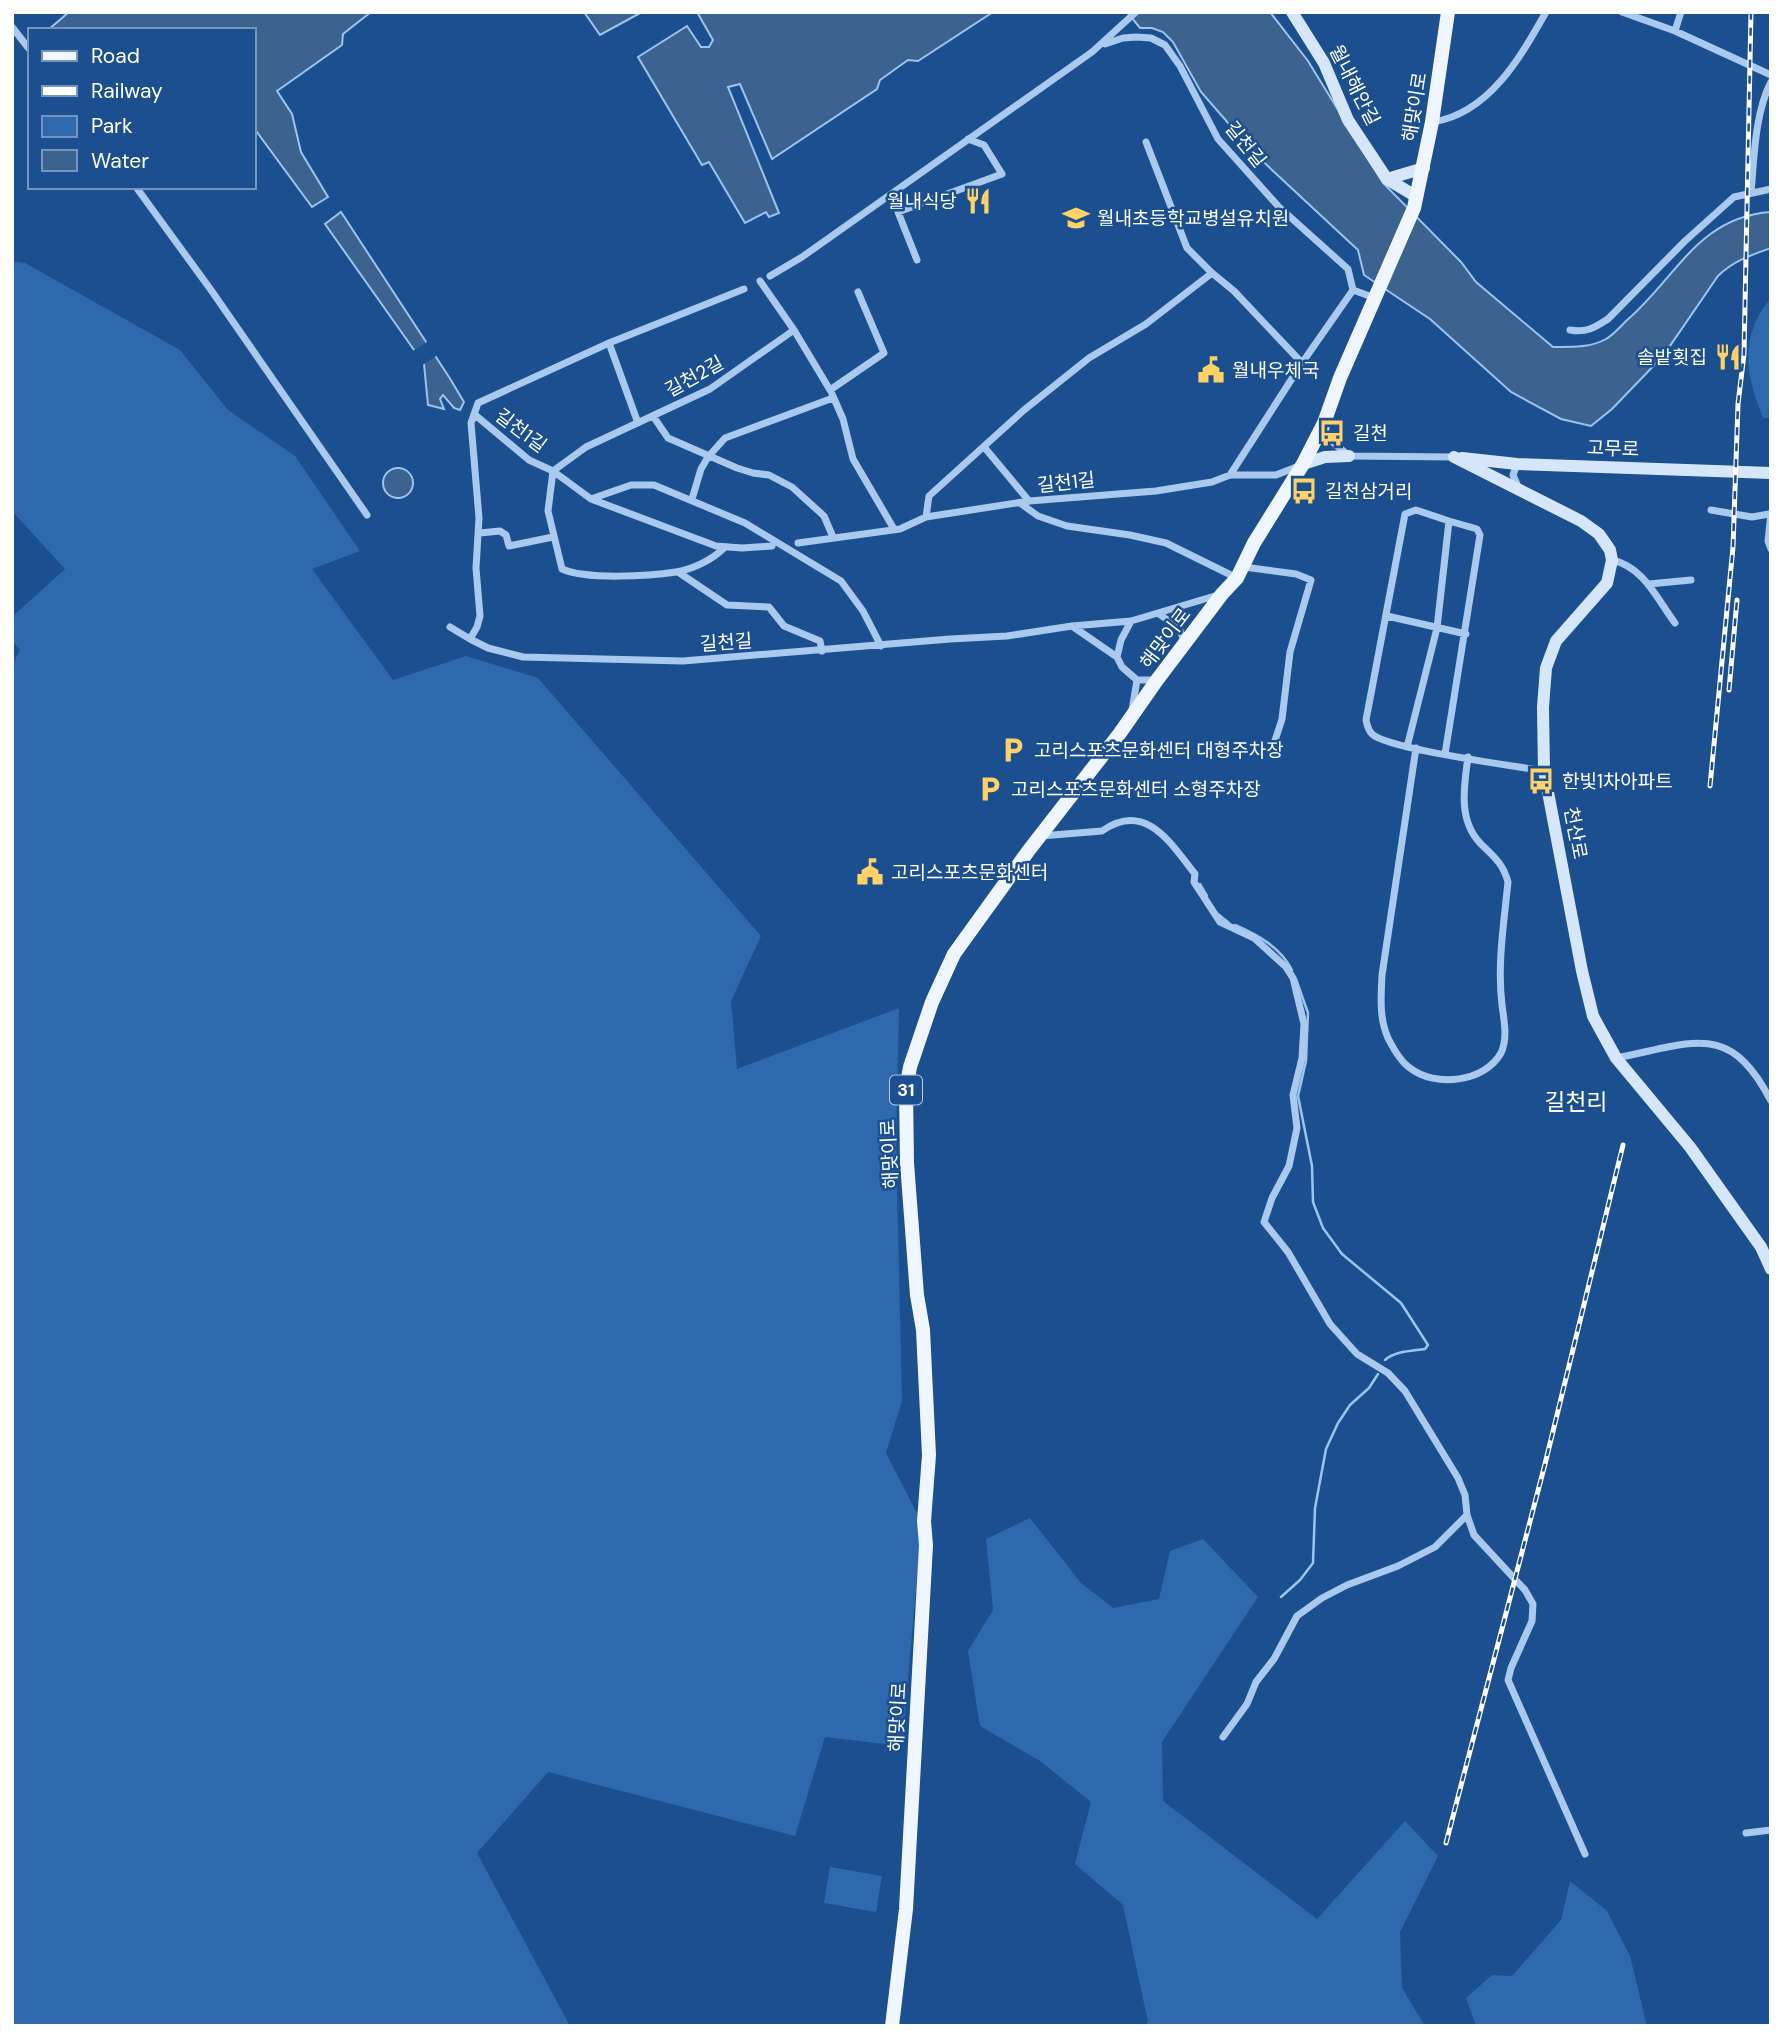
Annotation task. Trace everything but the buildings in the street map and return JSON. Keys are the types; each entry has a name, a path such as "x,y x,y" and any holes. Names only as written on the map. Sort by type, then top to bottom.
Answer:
{"main road":[{"name":"해맞이로","path":"1415,203 1432,122 1448,12"},
{"name":"31","path":"1377,294 1415,203"},
{"name":"해맞이로","path":"891,2026 906,1909 929,1455 923,1330 907,1163 906,1088 910,1067 932,1002 954,954 1157,680 1241,572 1254,543 1303,464 1324,423 1377,294"}],"street":[{"path":"769,276 802,257 1092,52 1136,12"},
{"name":"월내해안길","path":"1292,12 1324,63 1348,120 1387,179"},
{"path":"1432,122 1448,120 1477,103 1500,83 1522,55 1546,12"},
{"path":"1622,12 1675,31 1771,75"},
{"path":"1675,31 1681,12"},
{"path":"12,27 28,47"},
{"name":"길천길","path":"1092,52 1107,43 1136,37 1151,38 1165,45 1180,66 1218,139 1279,207 1348,269 1353,290"},
{"path":"1751,193 1765,93 1771,82"},
{"path":"917,260 898,212 1002,174 985,145 968,139"},
{"path":"1146,142 1187,248 1234,291 1302,363"},
{"path":"1387,179 1424,168"},
{"path":"1387,179 1415,203"},
{"path":"137,189 367,515"},
{"path":"1570,330 1581,332 1593,329 1608,319 1734,197 1771,189"},
{"path":"926,517 929,496 1024,410 1089,358 1146,324 1212,273"},
{"path":"760,281 794,330 832,394 843,419 853,459 894,529"},
{"path":"470,639 480,616 476,568 480,533 471,423 478,403 609,343 744,289"},
{"path":"1230,475 1353,290 1377,294"},
{"path":"692,499 701,469 725,438 832,394 884,353 858,292"},
{"name":"길천2길","path":"553,471 586,447 710,389 794,330"},
{"path":"609,343 638,423"},
{"name":"길천1길","path":"474,414 529,460 553,471 591,499 724,548 772,546"},
{"path":"653,416 668,438 708,457 753,473 769,475 792,487 824,516 833,537"},
{"path":"1324,423 1328,438 1349,456"},
{"path":"985,448 1029,501"},
{"path":"1303,464 1325,457 1454,457 1581,521 1599,534 1611,550 1612,560 1624,563 1649,584 1675,623"},
{"name":"고무로","path":"1454,457 1517,464 1771,473"},
{"name":"길천1길","path":"798,543 894,529 926,517 1029,501 1156,491 1212,482 1230,475 1276,475 1303,464"},
{"path":"1517,464 1513,475 1519,490"},
{"path":"553,471 548,511 562,569 572,573 624,576 678,572 715,557 724,548"},
{"path":"591,499 632,485 654,485 745,523 841,581 863,611 881,646"},
{"path":"1020,503 1038,516 1067,526 1166,543 1241,572 1296,574 1311,580 1290,652 1282,719 1272,753"},
{"path":"1445,754 1480,535 1476,530 1416,510 1405,514 1366,720 1374,736 1407,747 1445,754 1468,757 1544,771"},
{"path":"1710,510 1752,517 1770,514 1768,541 1771,549"},
{"path":"1407,747 1437,628 1449,521"},
{"path":"480,533 500,531 506,535 509,546 553,537"},
{"name":"천산로","path":"1612,560 1606,583 1556,641 1546,668 1543,707 1544,771 1587,993 1593,1016 1616,1058 1690,1147 1761,1247 1771,1269"},
{"path":"678,572 727,605 769,607 784,626 820,641 822,650"},
{"path":"1649,584 1691,580"},
{"name":"길천길","path":"450,627 488,648 523,657 683,661 1007,636 1072,626 1131,621 1222,594"},
{"path":"1159,614 1179,628 1185,644"},
{"path":"1387,616 1466,634"},
{"path":"1117,657 1121,640 1131,621"},
{"path":"1072,626 1117,657 1122,667 1137,680 1157,680"},
{"path":"1131,718 1137,680"},
{"path":"1416,748 1382,975 1382,1022 1388,1038 1410,1069 1430,1077 1452,1080 1481,1071 1492,1063 1501,1053 1505,1037 1500,995 1508,882 1504,869 1494,854 1472,834 1467,820 1464,788 1468,757"},
{"path":"1040,836 1102,831 1110,825 1134,820 1144,821 1166,837 1195,874 1194,882 1220,922 1254,938 1272,952 1293,978 1304,1024 1302,1058 1293,1096 1297,1128 1289,1166 1272,1198 1264,1222 1288,1252 1329,1324 1346,1344 1388,1373 1405,1391 1458,1478 1465,1495 1467,1515 1474,1535 1525,1590 1533,1604 1532,1621 1508,1680 1586,1854"},
{"path":"1616,1058 1699,1044 1723,1046 1734,1051 1752,1069 1771,1101"},
{"path":"1223,1737 1247,1704 1256,1682 1274,1659 1297,1616 1322,1598 1435,1547 1467,1515"},
{"path":"1746,1833 1771,1830"}],"green space":[{"path":"12,261 25,263 180,350 228,410 295,456 360,551 312,569 393,680 466,656 538,678 761,936 731,1001 737,1069 899,1008 896,1142 902,1401 886,1453 922,1523 902,1746 825,1737 795,1836 548,1772 477,1853 570,2026 12,2026 12,665 20,650 12,641 12,617 65,569 12,511"},
{"path":"1771,298 1771,418 1763,418 1752,387 1748,356 1753,327"},
{"path":"1030,1518 1081,1583 1113,1608 1159,1599 1170,1551 1203,1539 1258,1597 1162,1742 1163,1801 1317,1919 1405,1821 1438,1856 1400,1932 1402,1988 1425,2026 1145,2026 1148,2022 1123,1905 1075,1864 1091,1802 1040,1761 980,1726 968,1651 993,1610 986,1539"},
{"path":"830,1867 882,1876 876,1912 824,1903"},
{"path":"1570,1881 1607,1911 1630,1956 1647,2026 1476,2026 1466,1998 1492,1975 1512,1976 1561,1920"}],"water":[{"path":"69,12 371,12 343,34 342,45 277,91 292,114 301,152 328,197 312,207 256,131 256,28 50,28"},
{"path":"584,12 642,12 600,35"},
{"path":"697,12 993,12 918,61 908,60 880,80 877,89 772,159 740,84 728,87 779,213 769,217 766,212 745,223 709,162 702,165 638,57 687,26 701,47 709,47 713,40"},
{"path":"1127,12 1270,12 1308,61 1383,183 1461,262 1476,282 1553,347 1587,345 1609,337 1644,304 1689,253 1724,225 1746,216 1771,212 1771,248 1736,262 1718,276 1663,356 1612,409 1591,426 1561,419 1511,392 1430,319 1364,275 1358,250 1256,155 1201,92 1173,42 1163,32 1140,28"},
{"path":"341,212 449,377 464,402 460,410 454,408 443,395 440,399 444,409 428,405 424,364 325,224"},
{"path":"398,468 409,472 413,483 409,494 398,498 387,494 383,483 387,472"}],"pier":[{"path":"430,340 439,354 421,366 411,352"}],"waterway":[{"path":"1200,884 1207,896"},
{"path":"1218,914 1229,923"},
{"path":"1235,925 1268,943 1292,970"},
{"path":"1296,979 1308,1013 1306,1061 1298,1096 1312,1166 1313,1202 1323,1228 1342,1254 1401,1303 1428,1345 1425,1349 1399,1353 1385,1360"},
{"path":"1281,1597 1300,1580 1313,1563 1315,1508 1326,1449 1350,1405 1369,1388 1378,1374"}],"railway":[{"path":"1710,786 1733,547 1738,404 1744,354 1751,12"},
{"path":"1729,690 1737,600"},
{"path":"1446,1843 1545,1464 1623,1145"}],"place":[{"name":"월내식당","path":"978,201"},
{"name":"월내초등학교병설유치원","path":"1076,218"},
{"name":"솔밭횟집","path":"1728,357"},
{"name":"월내우체국","path":"1211,370"},
{"name":"길천","path":"1332,433"},
{"name":"길천삼거리","path":"1304,491"},
{"name":"고리스포츠문화센터 대형주차장","path":"1013,750"},
{"name":"한빛1차아파트","path":"1541,781"},
{"name":"고리스포츠문화센터 소형주차장","path":"990,789"},
{"name":"고리스포츠문화센터","path":"870,872"}],"district":[{"name":"길천리","path":"1576,1102"}]}
